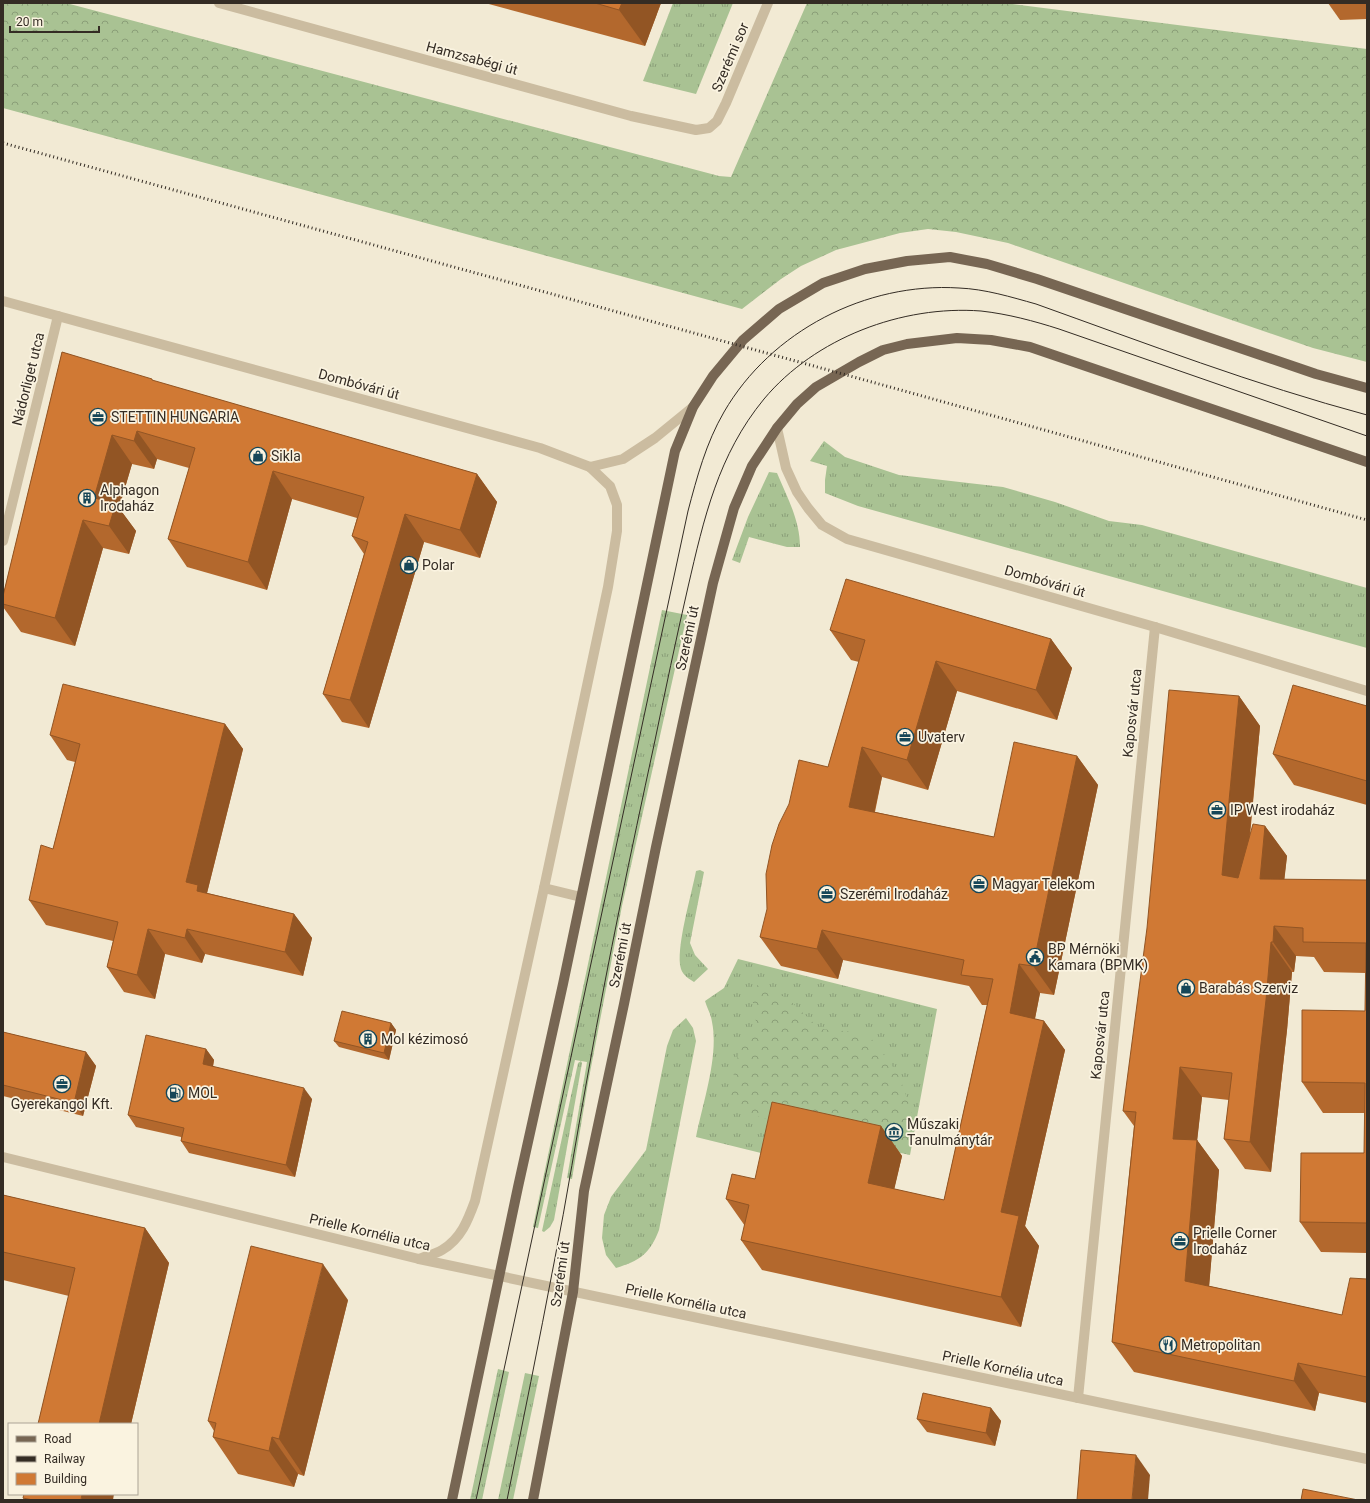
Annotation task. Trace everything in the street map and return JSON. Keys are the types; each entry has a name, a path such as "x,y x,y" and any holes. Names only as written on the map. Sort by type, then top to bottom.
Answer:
{"main road":[{"path":"452,1500 675,451 693,407 713,376 743,340 778,309 823,283 865,269 908,260 950,257 988,264 1037,279 1309,372 1367,388"},
{"name":"Szerémi út","path":"532,1500 573,1292 584,1190 713,583 734,508 752,466 777,428 797,404 816,387 883,350 908,344 957,338 990,340 1037,350 1367,462"}],"street":[{"name":"Hamzsabégi út","path":"219,3 631,116 696,130 708,128 717,121"},
{"name":"Szerémi sor","path":"717,121 726,104 768,3"},
{"name":"Dombóvári út","path":"3,301 540,448 590,468"},
{"name":"Nádorliget utca","path":"3,541 58,316"},
{"path":"590,468 623,459 655,438 693,407"},
{"name":"Dombóvári út","path":"777,428 786,468 801,497 822,525 847,539 1155,627 1367,690"},
{"path":"418,1259 443,1250 459,1236 468,1220 475,1201 544,888 608,588 617,531 617,505 610,486 590,468"},
{"name":"Kaposvár utca","path":"1078,1398 1155,627"},
{"path":"544,888 581,897"},
{"name":"Prielle Kornélia utca","path":"3,1157 418,1259 1367,1459"}],"green space":[{"path":"3,3 66,3 719,176 731,177 807,3 1005,3 1367,49 1367,362 1313,348 1008,243 956,232 928,229 900,233 836,250 801,266 781,279 742,309 3,108"},
{"path":"673,3 733,3 696,94 643,81"},
{"path":"824,441 845,457 899,475 1003,487 1055,502 1109,521 1142,525 1367,588 1367,648 858,506 825,493 827,466 810,461"},
{"path":"769,472 777,473 789,500 798,527 800,547 787,547 749,537 740,563 732,560 748,517"},
{"path":"662,610 687,615 622,906 588,1083 572,1179 567,1178 587,1062 575,1060 538,1228 533,1227"},
{"path":"700,870 704,872 690,943 695,955 708,969 694,982 685,975 681,969 680,949 696,871"},
{"path":"738,959 937,1009 910,1155 789,1129 781,1158 696,1137 712,1064 714,1035 705,1001 724,988"},
{"path":"759,984 788,999 820,1029 867,1033 899,1075 915,1123 905,1148 861,1135 762,1118 728,1104 738,1055 756,1022 751,991"},
{"path":"686,1018 693,1028 696,1041 659,1230 648,1251 637,1259 616,1268 606,1255 602,1238 604,1215 611,1197 646,1150 667,1046 673,1030"},
{"path":"581,1061 582,1063 554,1220 550,1227 544,1232 542,1231 578,1063"},
{"path":"498,1369 509,1372 482,1500 470,1500"},
{"path":"525,1373 539,1376 513,1500 498,1500"}],"building":[{"path":"595,3 622,3 619,10"},
{"path":"62,352 152,380 477,474 460,530 405,514 350,700 323,694 368,542 352,536 364,497 273,471 248,562 168,539 195,448 137,431 134,441 112,435 94,498 116,503 109,526 83,520 55,618 3,604 3,596"},
{"path":"846,579 1051,639 1036,690 936,661 907,760 862,747 849,807 994,837 1014,742 1077,756 1033,966 1019,964 1010,1013 1044,1021 1001,1212 1019,1216 1001,1297 741,1240 749,1205 726,1199 732,1174 755,1179 772,1102 881,1126 868,1183 944,1200 993,979 961,975 964,960 822,930 817,949 760,937 767,909 766,874 772,845 779,824 789,804 799,760 828,767 865,640 830,630"},
{"path":"63,684 225,724 186,882 198,885 197,891 294,914 285,952 187,929 185,938 148,929 137,975 107,967 118,922 29,900 41,845 53,849 80,744 50,735"},
{"path":"1293,685 1367,706 1367,781 1273,754"},
{"path":"1169,690 1239,696 1222,875 1238,878 1253,824 1265,826 1260,879 1367,880 1367,1223 1300,1222 1301,1153 1364,1153 1365,1083 1302,1082 1302,1010 1365,1011 1366,943 1303,942 1303,928 1274,926 1273,942 1271,942 1250,1142 1224,1139 1232,1073 1180,1067 1173,1139 1197,1140 1185,1281 1342,1315 1350,1278 1367,1279 1367,1377 1298,1363 1294,1381 1112,1342 1136,1112 1123,1111 1147,928"},
{"name":"Mol kézimosó","path":"342,1011 391,1023 384,1053 334,1041"},
{"path":"3,1032 86,1052 74,1103 3,1085"},
{"path":"146,1035 206,1049 203,1064 304,1088 286,1165 181,1141 184,1128 128,1115"},
{"path":"3,1195 145,1228 99,1423 38,1423 75,1268 3,1252"},
{"path":"251,1246 323,1264 279,1439 272,1437 269,1451 213,1437 216,1423 208,1421"},
{"path":"923,1393 991,1408 986,1433 917,1419"},
{"path":"1081,1450 1136,1455 1132,1500 1077,1500"},
{"path":"1303,1489 1358,1500 1301,1500"},
{"path":"24,1495 82,1495 81,1500 33,1500 23,1498"}],"tram line":[{"path":"476,1500 688,511 712,436 724,412 744,383 767,358 794,336 824,317 856,303 890,293 924,288 959,288 1008,296 1036,304 1242,377 1367,415"},
{"path":"507,1500 559,1239 596,1028 628,866 694,561 707,512 724,465 748,420 764,399 785,377 808,359 834,343 862,330 891,320 921,314 951,311 981,311 1021,318 1059,329 1367,436"}],"railway":[{"path":"3,143 1367,520"}],"place":[{"name":"STETTIN HUNGARIA","path":"98,417"},
{"name":"Sikla","path":"258,456"},
{"name":"Alphagon Irodaház","path":"87,498"},
{"name":"Polar","path":"409,565"},
{"name":"Uvaterv","path":"905,737"},
{"name":"IP West irodaház","path":"1217,810"},
{"name":"Magyar Telekom","path":"979,884"},
{"name":"Szerémi Irodaház","path":"827,894"},
{"name":"BP Mérnöki Kamara (BPMK)","path":"1035,957"},
{"name":"Barabás Szerviz","path":"1186,988"},
{"name":"Mol kézimosó","path":"368,1039"},
{"name":"Gyerekangol Kft.","path":"62,1084"},
{"name":"MOL","path":"175,1093"},
{"name":"Műszaki Tanulmánytár","path":"894,1132"},
{"name":"Prielle Corner Irodaház","path":"1180,1241"},
{"name":"Metropolitan","path":"1168,1345"}]}
